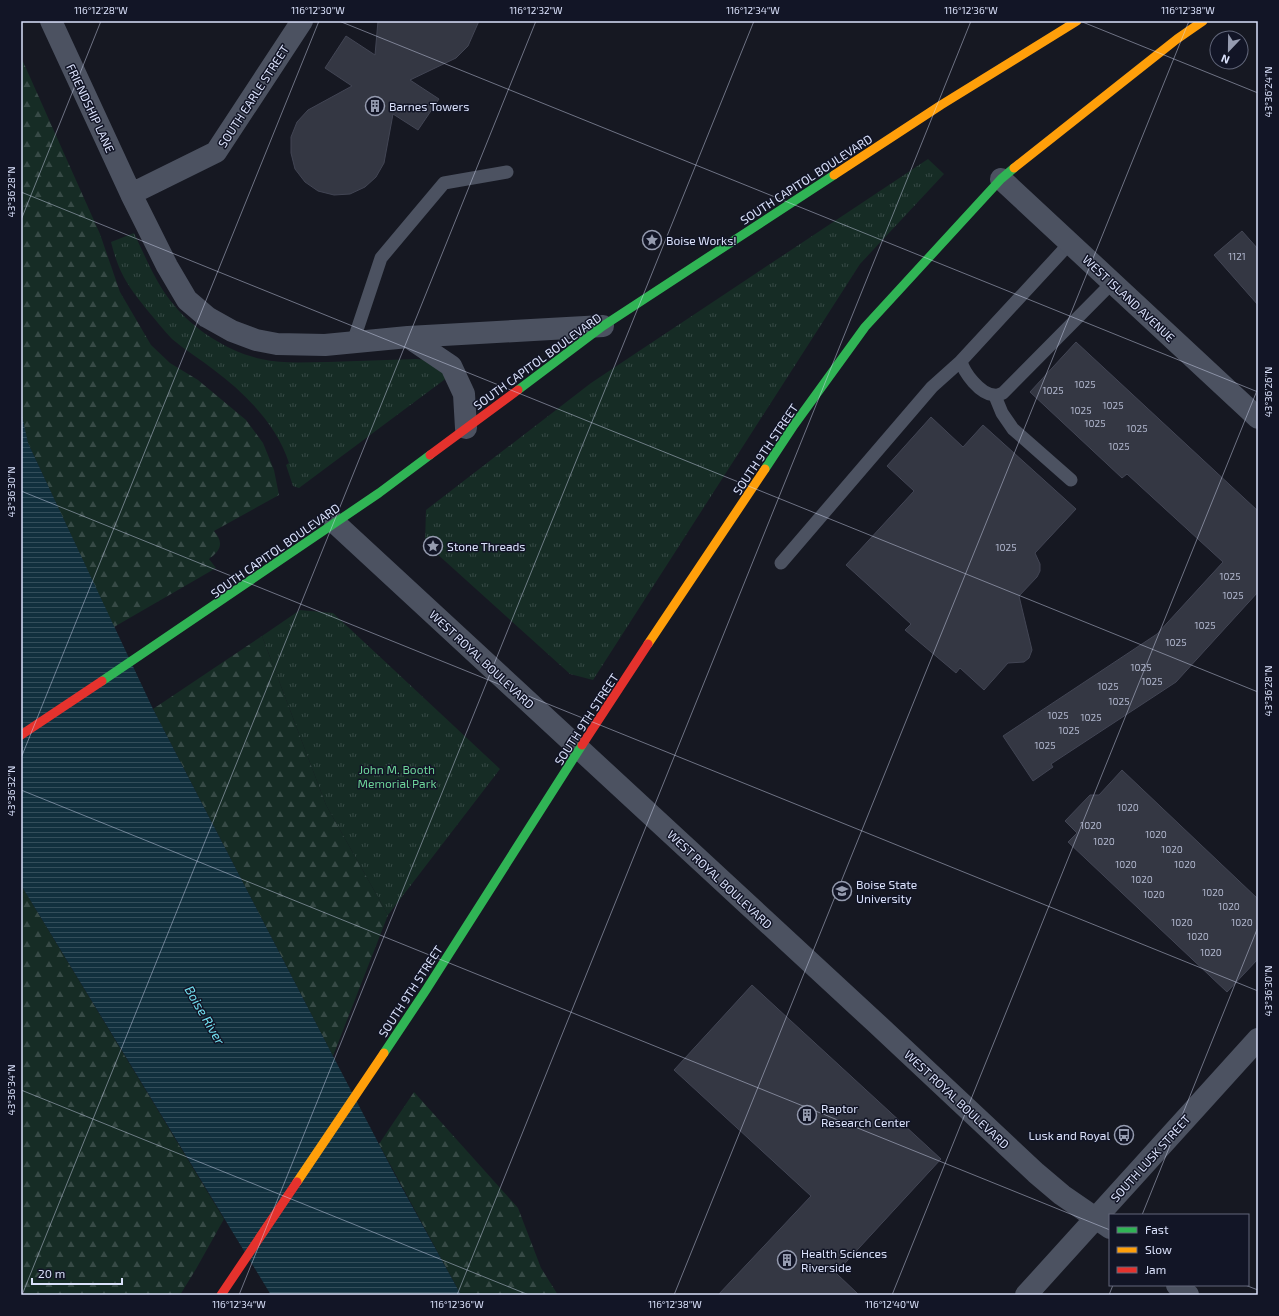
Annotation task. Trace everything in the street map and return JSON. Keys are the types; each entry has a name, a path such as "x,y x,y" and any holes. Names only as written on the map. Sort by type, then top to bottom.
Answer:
{"main road":[{"name":"SOUTH CAPITOL BOULEVARD","path":"21,735 233,594 379,493 603,326 935,109 1077,21"},
{"path":"1001,179 1177,39 1203,21"},
{"name":"SOUTH 9TH STREET","path":"221,1295 426,990 579,749 794,425 865,327 1001,179"}],"street":[{"name":"FRIENDSHIP LANE","path":"51,21 131,194 167,266 187,300 207,317 238,333 256,340 277,344 325,345 408,337 603,326"},
{"name":"SOUTH EARLE STREET","path":"131,194 216,152 302,21"},
{"name":"WEST ISLAND AVENUE","path":"1001,179 1258,418"},
{"path":"408,337 451,366 464,394 466,428"},
{"name":"WEST ROYAL BOULEVARD","path":"335,523 1036,1173 1062,1195 1103,1224"},
{"name":"SOUTH LUSK STREET","path":"1111,1214 1258,1039"},
{"name":"SOUTH LUSK STREET","path":"1026,1295 1103,1224"},
{"path":"1178,1286 1188,1295"}],"lane":[{"path":"353,342 381,258 444,183 507,172"},
{"path":"781,563 932,387 961,361 1070,243"},
{"path":"961,361 963,370 970,379 987,394 995,396 1003,393 1112,283"},
{"path":"995,396 1002,414 1013,429 1071,480"}],"green space":[{"path":"21,57 100,234 120,292 151,345 170,363 198,380 246,420 263,443 274,470 279,495 214,531 219,539 220,546 216,553 209,559 216,568 114,627 28,443 21,414"},
{"path":"928,159 944,174 860,264 593,680 570,674 425,543 426,510 591,383"},
{"path":"134,233 157,280 174,305 202,331 213,339 237,351 269,361 286,362 425,360 448,377 299,488 293,486 286,465 289,463 284,449 277,436 259,411 226,379 172,339 130,287 117,263 111,242"},
{"name":"John M. Booth Memorial Park","path":"300,610 333,613 500,769 388,915 326,805 262,636"},
{"path":"262,636 326,805 388,915 333,1056 153,709"},
{"path":"21,885 224,1219 180,1295 26,1295 21,1288"},
{"path":"414,1092 518,1208 541,1268 558,1295 461,1295 379,1144"}],"water":[{"name":"Boise River","path":"21,411 28,443 153,709 394,1173 461,1295 271,1295 21,885"}],"building":[{"name":"Barnes Towers","path":"378,21 479,21 468,46 456,58 410,80 439,99 418,130 393,114 384,163 376,177 365,187 350,194 334,195 318,191 305,182 295,169 291,153 291,137 297,122 308,110 352,86 325,68 346,36 375,55"},
{"path":"1242,231 1258,249 1258,305 1214,255"},
{"path":"1076,342 1258,511 1258,592 1176,682 1051,764 1053,767 1033,781 1003,736 1157,634 1223,562 1127,474 1122,478 1030,392"},
{"path":"931,417 963,447 983,425 1076,509 1035,553 1040,564 1040,571 1037,577 1019,596 1032,650 1029,658 1024,662 1008,663 984,690 960,668 956,673 905,630 911,624 846,565 914,491 887,466"},
{"path":"1122,770 1258,899 1258,959 1227,992 1068,842 1077,833 1065,821 1090,795 1099,795"},
{"name":"Raptor Research Center","path":"752,985 941,1159 836,1273 859,1295 718,1295 811,1196 674,1070"}],"traffic: fast":[{"path":"765,469 794,425 865,327 1001,179 1014,168"},
{"path":"518,390 603,326 834,175"},
{"path":"102,681 379,493 430,455"},
{"path":"384,1053 426,990 582,745"}],"traffic: slow":[{"path":"834,175 941,105 1077,21"},
{"path":"1014,168 1177,39 1203,21"},
{"path":"648,644 765,469"},
{"path":"297,1182 384,1053"}],"traffic: jam":[{"path":"430,455 518,390"},
{"path":"582,745 648,644"},
{"path":"21,735 102,681"},
{"path":"221,1295 297,1182"}],"place":[{"name":"Barnes Towers","path":"375,106"},
{"name":"Boise Works!","path":"652,240"},
{"name":"Stone Threads","path":"433,546"},
{"name":"Boise State University","path":"842,891"},
{"name":"Raptor Research Center","path":"807,1115"},
{"name":"Lusk and Royal","path":"1124,1135"},
{"name":"Health Sciences Riverside","path":"787,1260"}]}
